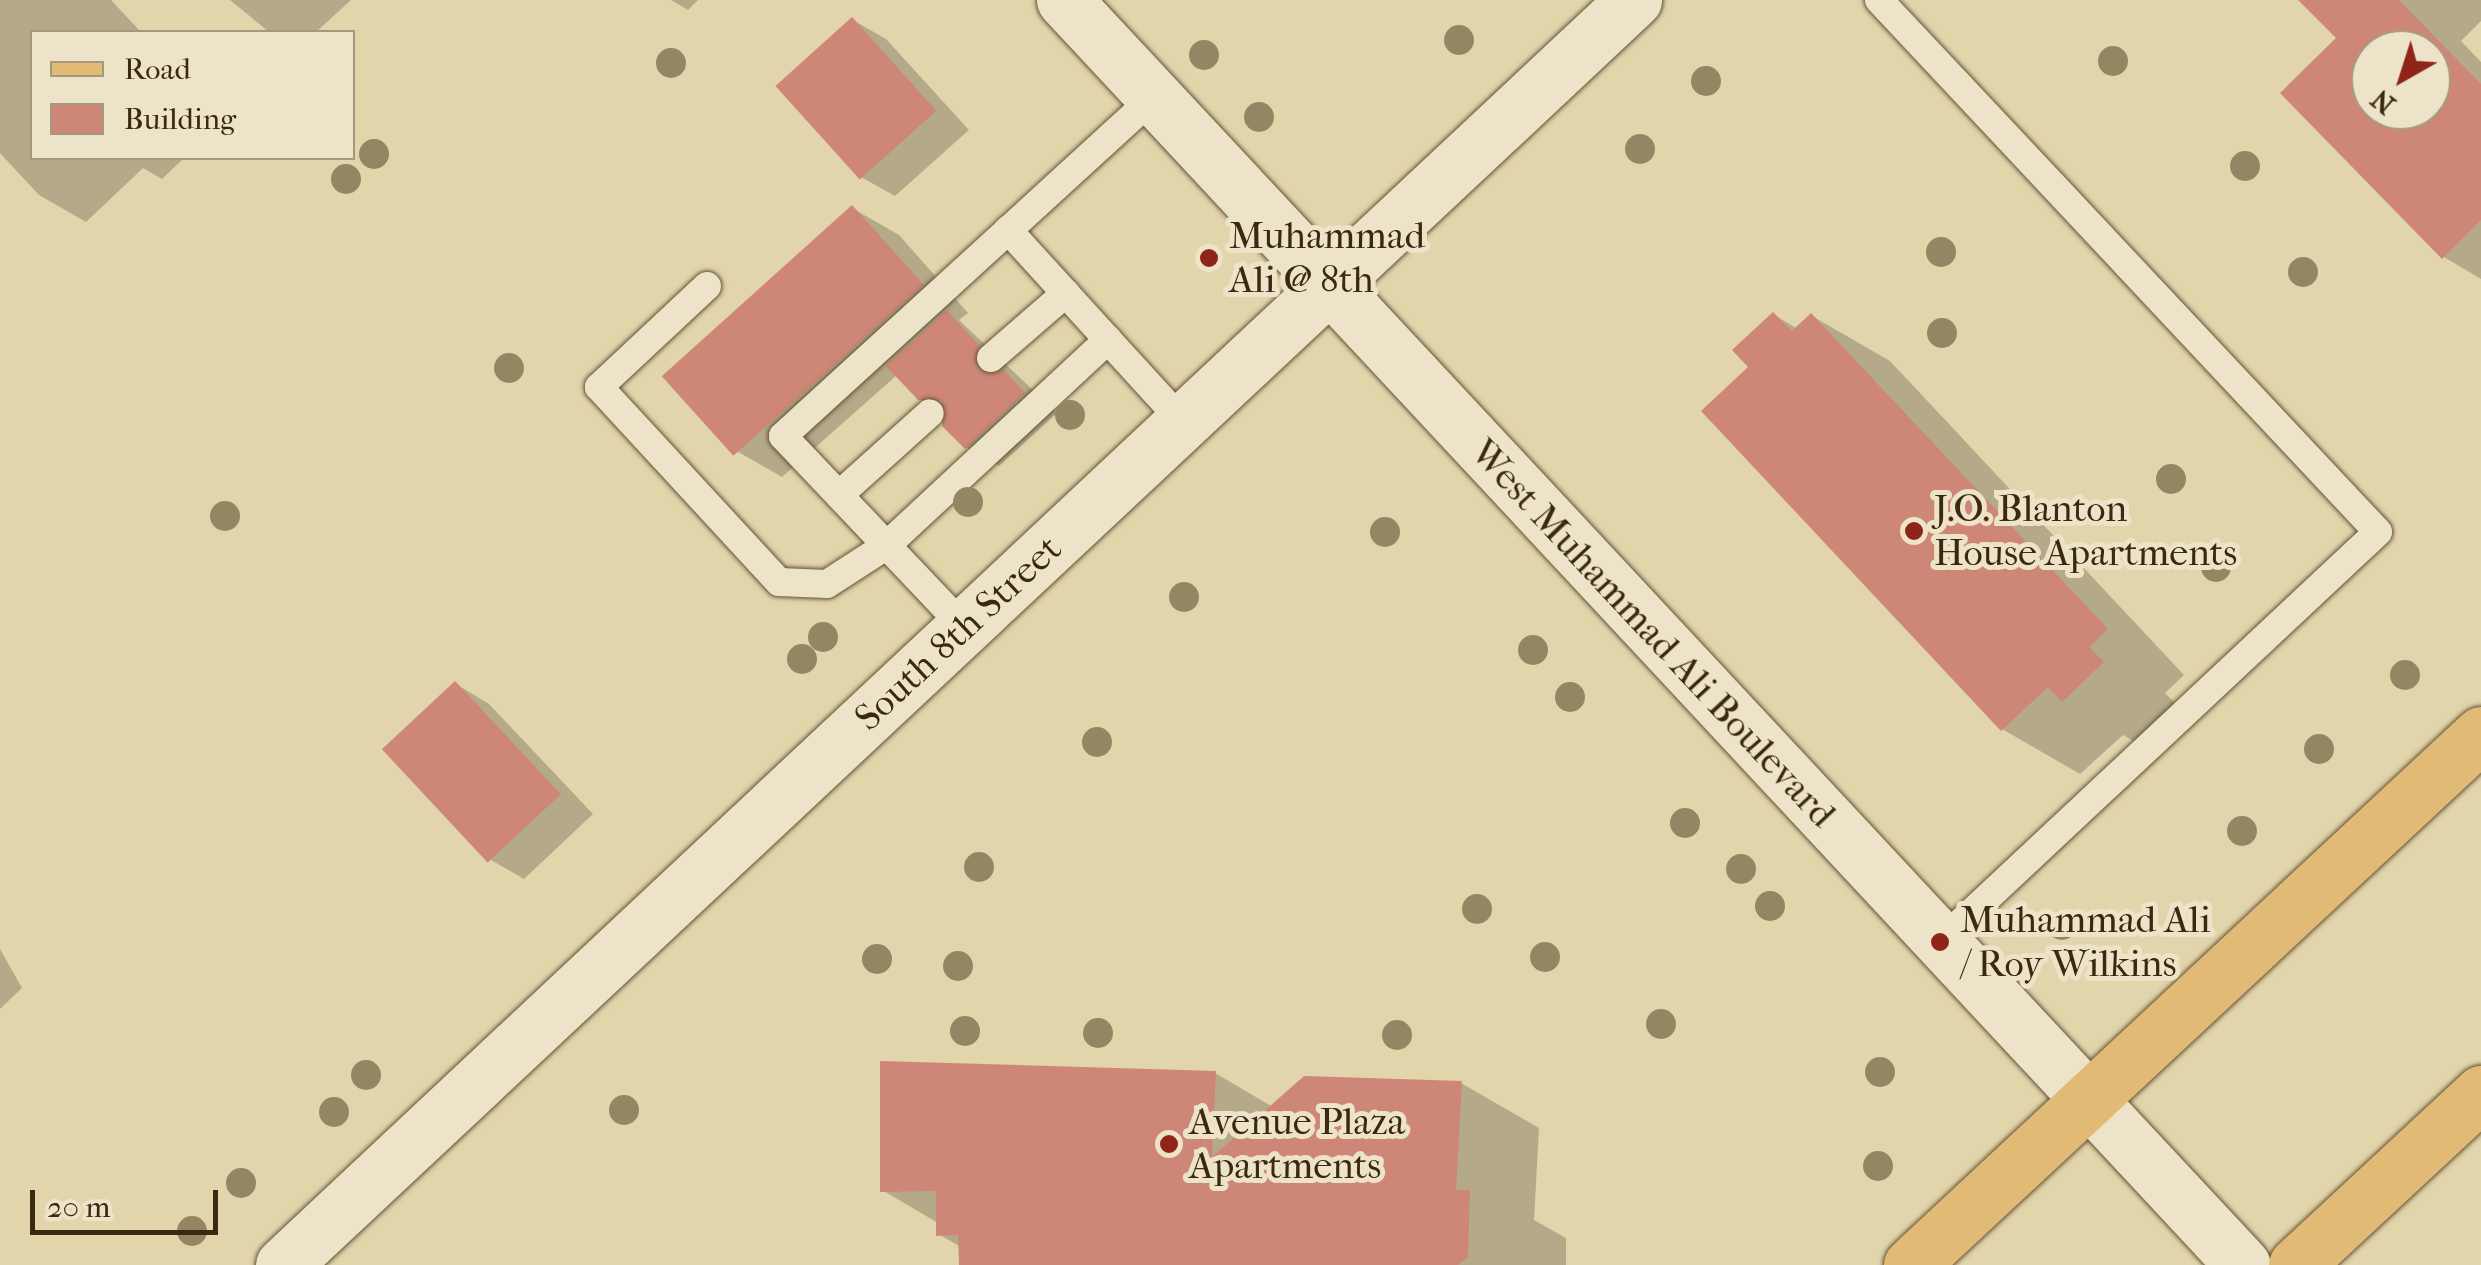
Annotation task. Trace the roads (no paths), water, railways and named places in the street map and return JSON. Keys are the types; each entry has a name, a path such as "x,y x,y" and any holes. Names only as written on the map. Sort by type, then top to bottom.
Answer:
{"main road":[{"path":"1911,1265 2481,734"},
{"path":"2296,1265 2481,1093"}],"street":[{"name":"West Muhammad Ali Boulevard","path":"1064,0 2243,1265"},
{"name":"South 8th Street","path":"283,1265 1634,0"}],"lane":[{"path":"1880,0 2378,532 1940,942"},
{"path":"964,627 783,436 1154,97"},
{"path":"1008,230 1183,422"},
{"path":"707,286 599,387 779,582 827,584 886,546 1108,340"},
{"path":"992,358 1066,293"},
{"path":"839,495 930,413"}],"place":[{"name":"Muhammad Ali @ 8th","path":"1209,258"},
{"name":"J.O. Blanton House Apartments","path":"1914,531"},
{"name":"Muhammad Ali / Roy Wilkins","path":"1940,942"},
{"name":"Avenue Plaza Apartments","path":"1169,1144"}]}
